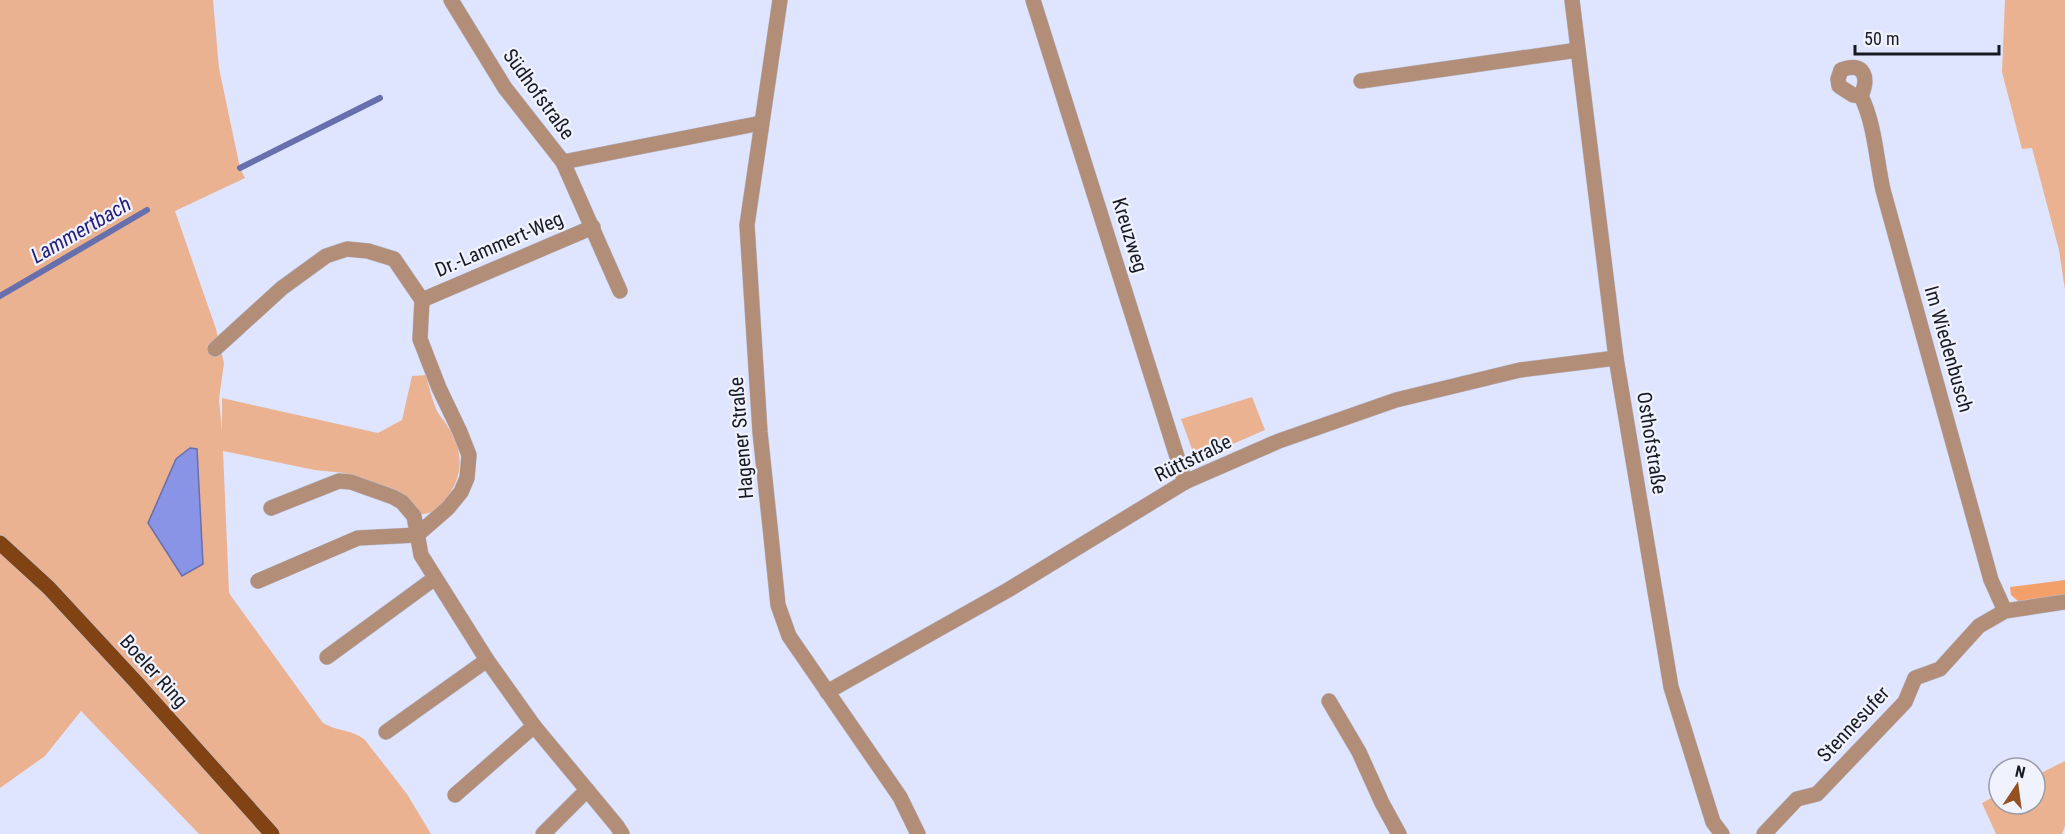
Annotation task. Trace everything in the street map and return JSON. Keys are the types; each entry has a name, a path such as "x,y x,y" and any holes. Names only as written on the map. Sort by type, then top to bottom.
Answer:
{"main road":[{"name":"Boeler Ring","path":"0,543 49,588 272,834"}],"street":[{"name":"Südhofstraße","path":"451,0 505,88 563,162 761,123"},
{"name":"Hagener Straße","path":"780,0 747,225 760,432 778,605 789,636 900,797 918,834"},
{"name":"Kreuzweg","path":"1033,0 1185,482"},
{"name":"Osthofstraße","path":"1572,0 1616,358 1671,687 1713,822 1722,834"},
{"path":"1361,81 1578,50"},
{"name":"Im Wiedenbusch","path":"1861,96 1869,113 1883,190 1988,569 2005,611"},
{"name":"Dr.-Lammert-Weg","path":"563,162 620,291"},
{"name":"Dr.-Lammert-Weg","path":"422,300 593,227"},
{"name":"Dr.-Lammert-Weg","path":"215,349 282,288 326,256 347,249 368,251 394,259 422,300 420,339 469,455 469,470 461,492 448,508 417,535"},
{"name":"Rüttstraße","path":"827,692 1008,590 1185,482 1280,441 1396,400 1520,370 1616,358"},
{"path":"271,508 339,481 351,482 393,496 402,502 414,516 421,555 487,660 534,726 622,834"},
{"path":"258,581 358,538 417,535"},
{"path":"327,657 435,578"},
{"name":"Stennesufer","path":"1764,834 1797,799 1817,794 1905,702 1915,678 1940,669 1979,626 2005,611 2065,602"},
{"path":"386,732 487,660"},
{"path":"1329,701 1359,752 1399,834"},
{"path":"455,795 534,726"},
{"path":"543,834 587,790"}],"shaded area":[{"path":"0,0 213,0 219,68 240,168 245,178 175,211 216,329 224,363 219,399 222,431 222,398 378,433 402,420 412,376 426,375 437,411 457,445 460,464 456,482 451,491 440,505 428,513 422,514 374,486 344,473 315,470 223,451 231,596 323,723 356,734 365,740 407,794 431,834 199,834 81,711 45,756 0,788"},
{"path":"2005,0 2065,0 2065,290 2059,250 2032,148 2022,149 2002,72"},
{"path":"1252,397 1265,430 1196,460 1181,419"},
{"path":"2065,580 2065,595 2018,601 2011,595 2010,587"},
{"path":"2065,761 2065,826 2062,834 1996,834 1988,816 2047,816 2047,770"},
{"path":"1987,800 1987,814 1982,803"}],"water":[{"path":"190,448 197,449 203,564 182,576 148,523 176,459"}],"waterway":[{"name":"Lammertbach","path":"240,168 380,98"},
{"name":"Lammertbach","path":"0,296 147,210"}]}
